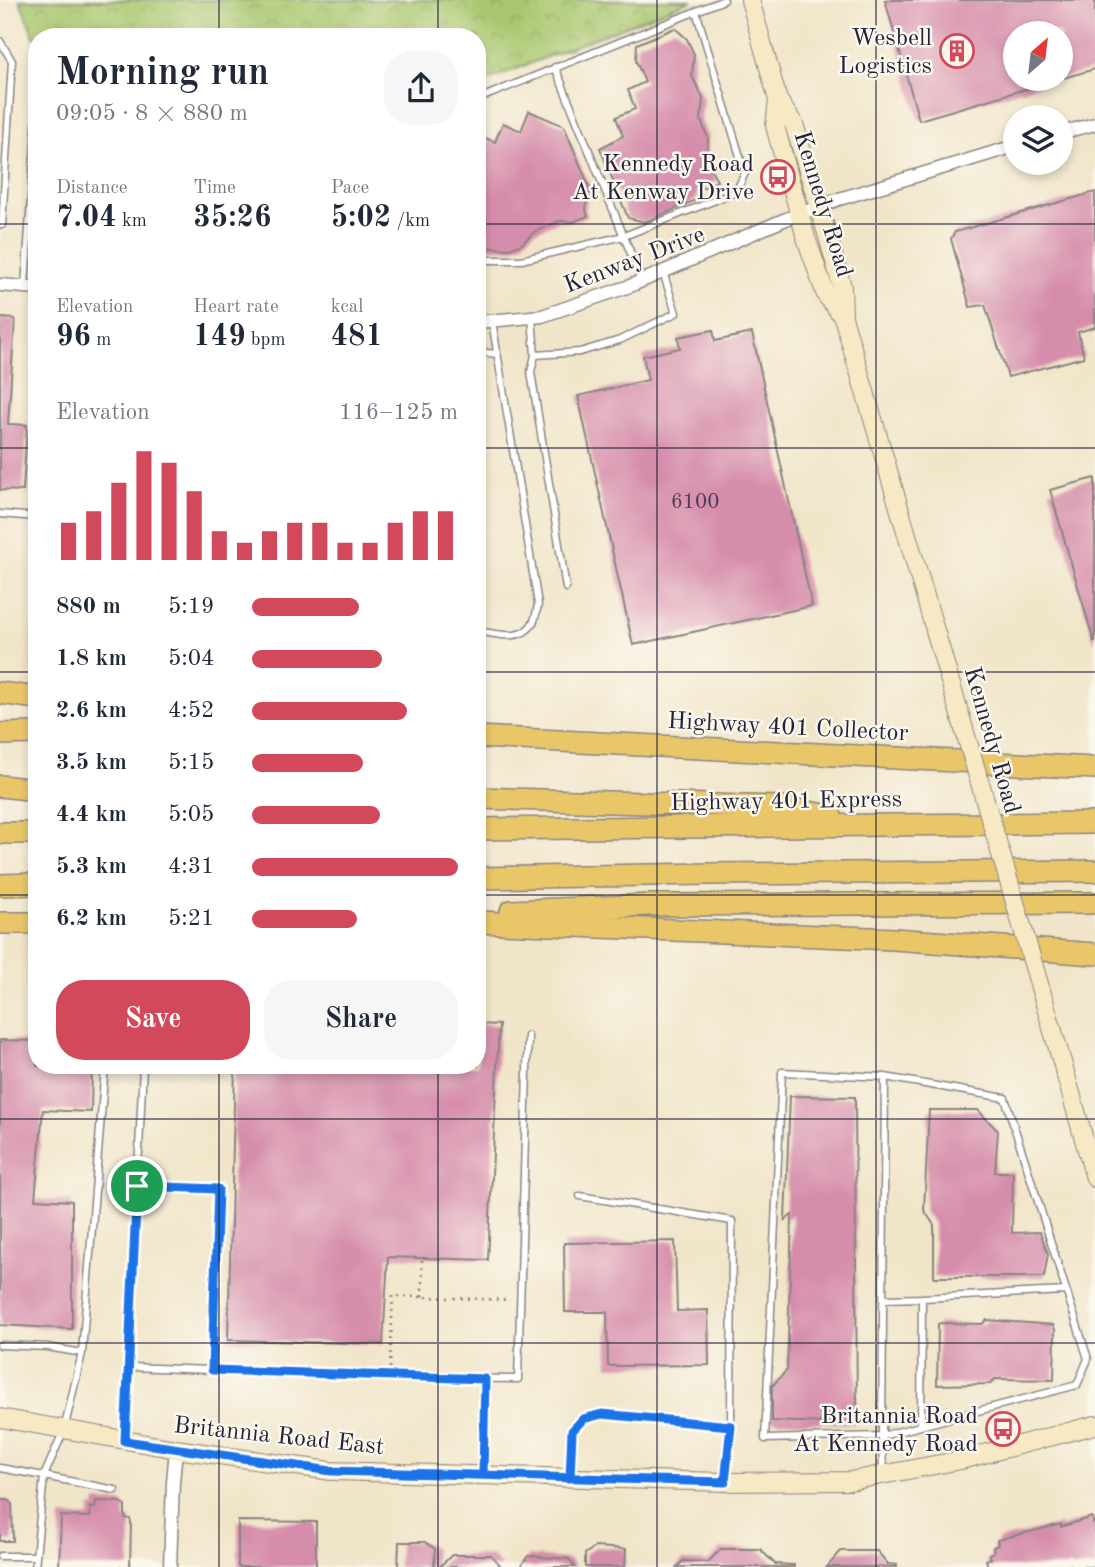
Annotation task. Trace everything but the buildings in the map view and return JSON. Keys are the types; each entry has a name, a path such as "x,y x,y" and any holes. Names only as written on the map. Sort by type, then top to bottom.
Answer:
{"highway":[{"path":"0,693 28,697"},
{"path":"0,734 28,733"},
{"name":"Highway 401 Collector","path":"486,737 1095,768"},
{"path":"0,786 28,788"},
{"path":"486,798 780,807 878,824"},
{"name":"Highway 401 Express","path":"486,829 1095,823"},
{"path":"0,833 28,833"},
{"path":"486,878 1095,871"},
{"path":"0,885 28,884"},
{"path":"486,912 650,905 1095,903"},
{"path":"486,922 894,939 1095,954"},
{"path":"0,923 28,923"}],"main road":[{"name":"Kennedy Road","path":"750,0 778,100 794,124 819,206 842,286 843,317 1095,1178"},
{"name":"Kennedy Road","path":"778,100 775,126 806,238 826,295 843,317"},
{"name":"Britannia Road East","path":"0,1418 125,1441 331,1471 725,1482 850,1481 884,1476 961,1460 1095,1425"}],"street":[{"path":"1073,130 1095,124"},
{"name":"Kenway Drive","path":"486,321 542,316 642,281 819,206 1003,150"},
{"path":"0,285 28,288"},
{"path":"170,1567 176,1449"}],"lane":[{"path":"486,96 724,0"},
{"path":"486,260 521,260 624,236 736,192 745,173 696,11"},
{"path":"0,41 12,61 2,225"},
{"path":"555,67 642,281"},
{"path":"536,355 580,352 620,340 676,313 663,272"},
{"path":"531,317 536,355 531,372 566,588"},
{"path":"486,632 512,637 524,632 534,622 538,604 492,321"},
{"path":"486,353 497,354"},
{"path":"0,514 28,516"},
{"path":"128,1367 517,1379 528,1036"},
{"path":"782,1072 885,1077 1005,1098 1066,1290 1088,1359 1077,1385 882,1436 765,1439 782,1072"},
{"path":"35,1567 44,1476 64,1430 82,1353 104,1074"},
{"path":"125,1441 142,1074"},
{"path":"884,1476 882,1436 885,1077"},
{"path":"137,1186 218,1189 212,1370"},
{"path":"580,1196 732,1221 731,1426 725,1482"},
{"path":"883,1299 1066,1290"},
{"path":"921,1426 922,1298"},
{"path":"0,1345 48,1347 82,1353"},
{"path":"483,1475 485,1379"},
{"path":"570,1478 572,1431 583,1419 602,1414 731,1426"},
{"path":"0,1468 115,1490"},
{"path":"0,1556 36,1556"}],"path":[{"path":"422,1260 422,1297"},
{"path":"389,1376 393,1296 520,1301"}],"green space":[{"path":"20,0 692,0 486,81 486,28 31,28"}],"place":[{"name":"Wesbell Logistics","path":"957,51"},
{"name":"Kennedy Road At Kenway Drive","path":"778,177"},
{"name":"Britannia Road At Kennedy Road","path":"1003,1429"}],"route":[{"path":"137,1186 125,1441 331,1471 570,1478 725,1482 731,1426 602,1414 583,1419 572,1431 570,1478 483,1475 485,1379 212,1370 218,1189 137,1186"}]}
